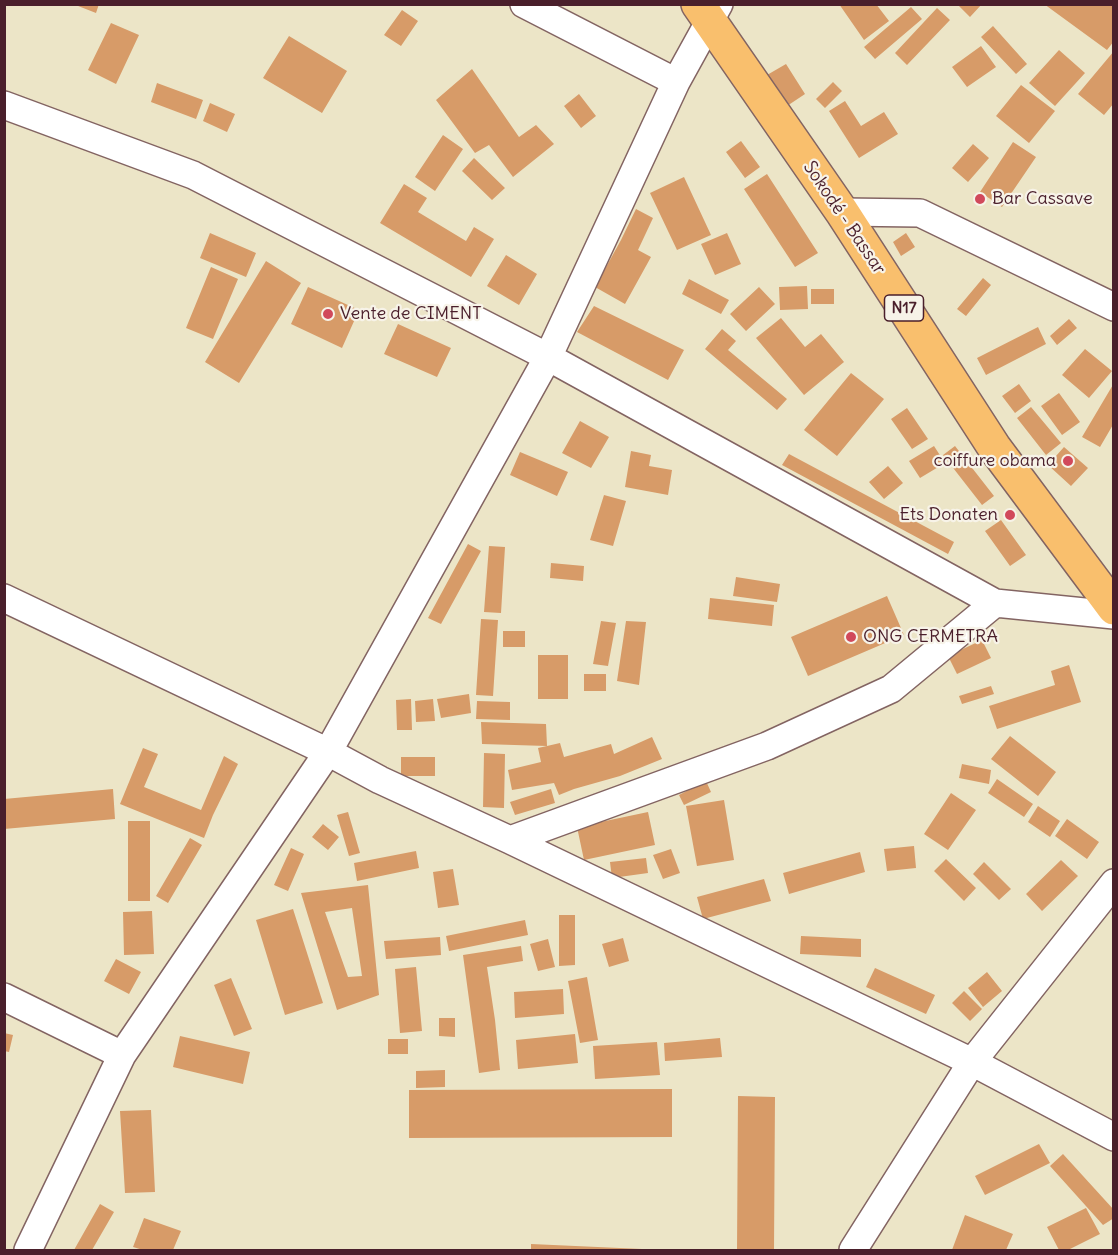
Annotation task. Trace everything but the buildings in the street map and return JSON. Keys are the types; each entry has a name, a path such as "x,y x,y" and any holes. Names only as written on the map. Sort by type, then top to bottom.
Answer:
{"main road":[{"name":"Sokodé - Bassar","path":"709,10 994,447 1113,608"}],"street":[{"path":"524,4 676,82"},
{"path":"28,1251 122,1055 328,752 548,357 709,10"},
{"path":"4,105 194,175 548,357 995,603 1113,615"},
{"path":"842,212 920,213 1113,307"},
{"path":"4,598 972,1062 1113,1137"},
{"path":"510,840 767,746 891,689 995,603"},
{"path":"853,1251 972,1062 1113,883"},
{"path":"4,997 122,1055"}],"place":[{"name":"Bar Cassave","path":"980,199"},
{"name":"Vente de CIMENT","path":"328,314"},
{"name":"coiffure obama","path":"1068,461"},
{"name":"Ets Donaten","path":"1010,515"},
{"name":"ONG CERMETRA","path":"851,637"}]}
